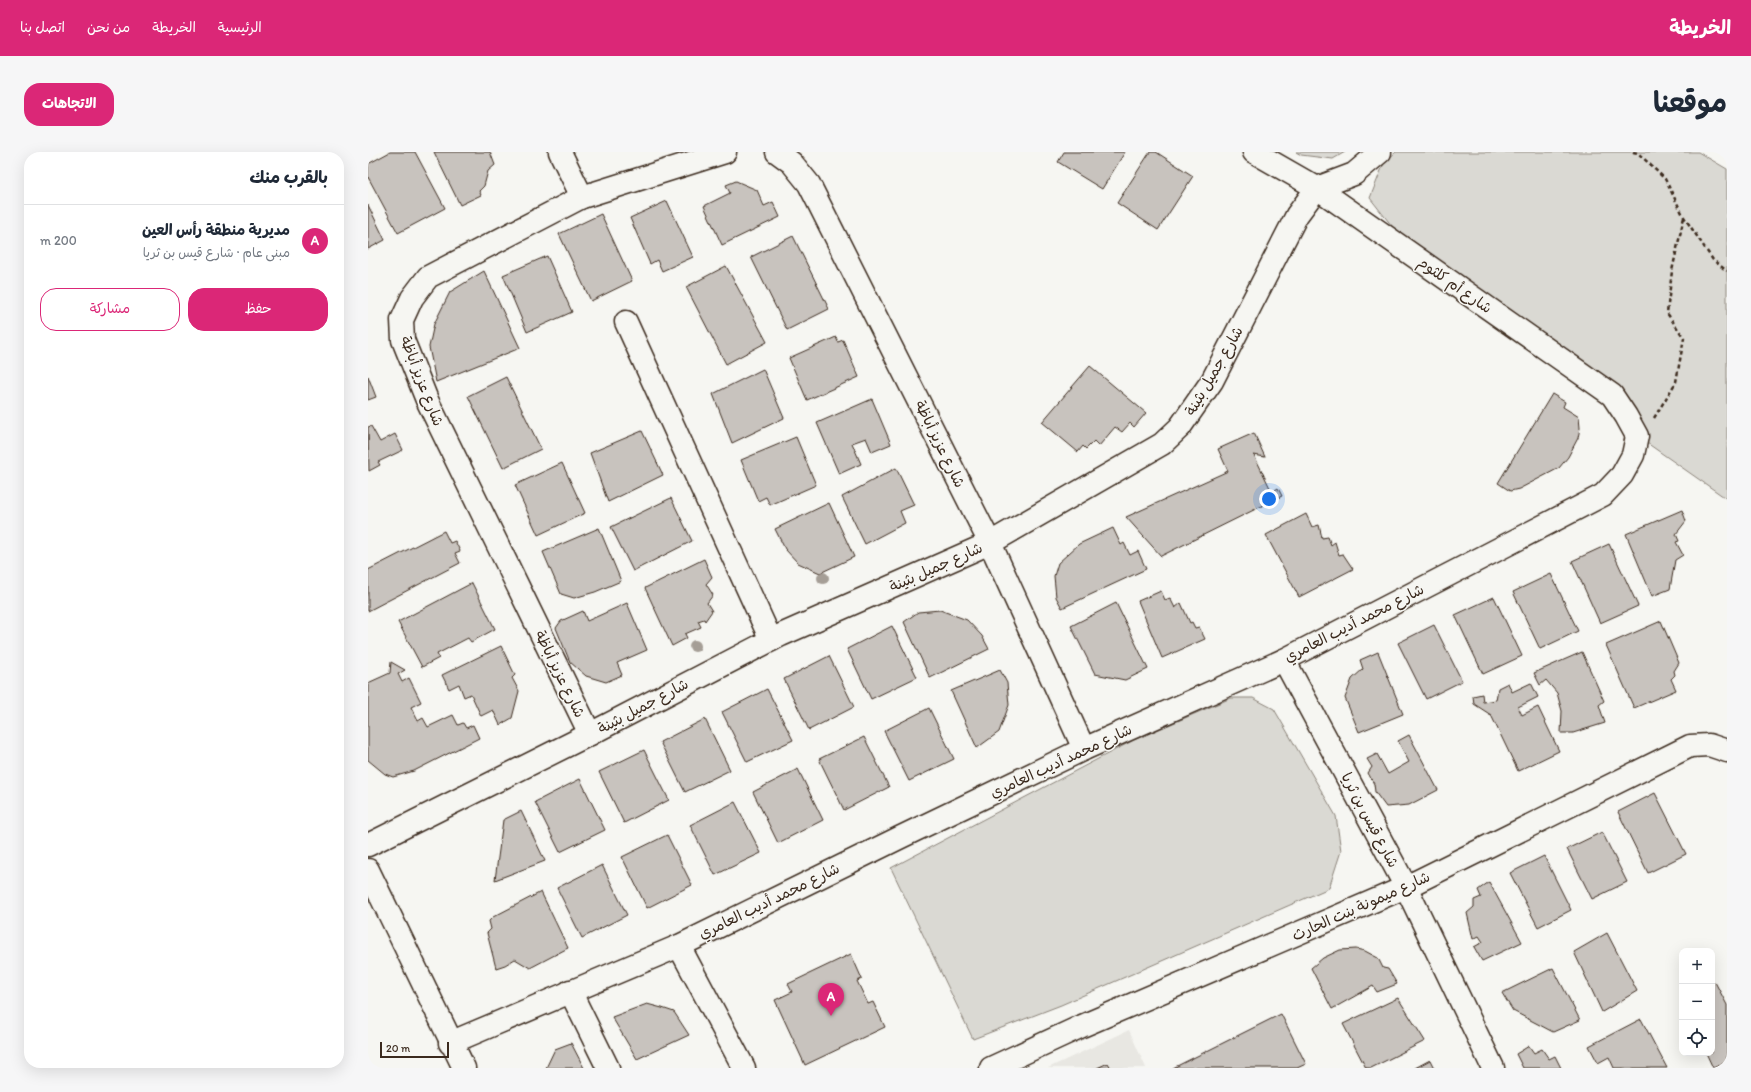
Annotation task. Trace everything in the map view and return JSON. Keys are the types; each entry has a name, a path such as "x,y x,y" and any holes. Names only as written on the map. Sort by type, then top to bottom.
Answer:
{"street":[{"path":"560,152 582,197"},
{"name":"شارع عزيز أباظة","path":"590,734 427,400 403,340 402,320 412,298 428,277 582,197 725,152"},
{"name":"شارع عزيز أباظة","path":"777,152 792,163 809,184 990,543 1084,749"},
{"name":"شارع أم كلثوم","path":"1254,152 1317,188 1612,396 1626,416 1637,436"},
{"path":"1317,188 1354,174 1380,152"},
{"name":"شارع جميل بثينة","path":"368,845 590,734 771,640 990,543 1162,444 1180,427 1212,380 1297,216 1317,188"},
{"path":"626,322 771,640"},
{"name":"شارع محمد أديب العامري","path":"450,1043 679,946 901,836 1084,749 1284,660 1603,495 1622,475 1633,455 1637,436"},
{"name":"شارع قيس بن ثريا","path":"1284,660 1406,887 1493,1068"},
{"name":"شارع ميمونة بنت الحارث","path":"991,1068 1082,1026 1406,887 1690,746 1709,745 1727,751"},
{"path":"368,870 450,1043 464,1068"},
{"path":"679,946 744,1068"},
{"path":"570,991 608,1068"}],"path":[{"path":"1633,152 1638,153 1664,179 1684,217 1713,260 1727,271"},
{"path":"1637,436 1657,415 1676,382 1684,338 1666,313 1672,271 1684,217"}],"shaded area":[{"path":"1296,152 1345,152 1333,159 1301,155"},
{"path":"1396,152 1698,152 1727,169 1727,499 1637,436 1626,416 1418,259 1370,198 1384,163"},
{"path":"1231,698 1253,698 1274,709 1336,816 1341,851 1329,888 1061,1005 973,1039 891,868 1134,740"},
{"path":"1129,1030 1146,1068 1048,1068"}],"building":[{"path":"390,152 415,152 445,208 398,233 368,177 368,164"},
{"path":"434,152 490,152 495,165 488,171 484,186 479,191 481,195 460,205"},
{"path":"1064,152 1125,152 1102,189 1058,162"},
{"path":"1150,152 1156,152 1193,176 1158,230 1117,203"},
{"path":"736,181 757,190 764,206 773,202 780,217 722,245 704,206 730,193 726,185"},
{"path":"667,201 693,257 662,271 657,260 650,264 630,218"},
{"path":"368,205 385,240 368,249"},
{"path":"601,214 632,281 591,301 559,234"},
{"path":"793,236 829,309 787,330 751,257"},
{"path":"547,256 572,312 527,332 503,275"},
{"path":"726,266 767,342 726,364 686,287"},
{"path":"484,271 520,348 436,382 429,347 434,324 450,292"},
{"path":"836,337 838,342 843,340 859,377 807,400 789,358"},
{"path":"1090,366 1146,413 1134,427 1130,423 1122,432 1115,427 1099,446 1094,441 1086,449 1083,446 1078,452 1042,422"},
{"path":"763,369 784,418 732,443 713,394"},
{"path":"368,376 376,397 368,400"},
{"path":"506,377 541,449 503,468 468,396"},
{"path":"1552,394 1565,402 1563,407 1579,417 1580,428 1578,438 1568,457 1559,468 1519,489 1510,491 1498,483"},
{"path":"872,399 891,444 872,452 866,438 852,443 861,464 839,474 817,423"},
{"path":"371,426 380,442 395,434 403,450 378,462 380,465 369,471 368,427"},
{"path":"642,431 663,475 608,502 590,453"},
{"path":"1254,433 1265,457 1254,455 1272,492 1278,488 1282,496 1161,556 1126,517 1228,471 1218,449"},
{"path":"796,437 816,485 770,505 766,497 758,501 741,460"},
{"path":"562,463 585,513 538,535 515,485"},
{"path":"896,468 914,505 900,511 905,523 865,544 842,497"},
{"path":"671,498 692,541 633,571 611,527"},
{"path":"829,503 854,557 820,573 798,563 785,549 775,529"},
{"path":"1682,510 1686,521 1676,534 1679,541 1676,542 1683,555 1675,560 1670,589 1652,596 1626,534"},
{"path":"1306,514 1312,527 1319,525 1322,538 1328,537 1331,545 1335,542 1339,555 1343,554 1353,569 1299,597 1266,535"},
{"path":"599,528 621,581 595,592 574,598 561,594 543,552"},
{"path":"1113,528 1121,545 1124,543 1130,555 1138,551 1146,569 1062,608 1056,597 1054,576 1058,563 1079,544"},
{"path":"444,531 450,543 455,541 460,551 455,553 460,563 368,611 368,570"},
{"path":"1609,544 1638,606 1600,623 1572,561"},
{"path":"704,559 712,577 706,584 713,595 707,603 712,611 705,621 704,619 698,621 701,627 685,634 687,638 672,646 645,588"},
{"path":"1551,574 1578,631 1540,649 1513,592"},
{"path":"472,583 495,629 471,642 468,638 437,654 439,658 422,667 398,622"},
{"path":"1161,591 1165,600 1170,598 1175,608 1181,603 1190,623 1192,622 1195,628 1199,627 1205,639 1162,658 1138,601"},
{"path":"1494,597 1522,656 1483,674 1455,615"},
{"path":"627,603 647,650 617,663 622,675 606,682 586,676 570,662 556,628 561,621 583,611 587,621"},
{"path":"1116,603 1148,669 1125,680 1095,674 1071,626"},
{"path":"940,610 967,620 982,636 989,649 930,678 904,622 918,612"},
{"path":"1661,621 1679,663 1674,671 1675,675 1671,679 1676,690 1634,708 1606,645"},
{"path":"1434,625 1462,681 1426,699 1398,643"},
{"path":"892,626 917,677 871,699 847,649"},
{"path":"501,646 515,675 512,678 519,691 512,718 500,725 493,710 481,716 471,694 464,697 459,684 449,689 442,675"},
{"path":"1378,652 1403,714 1359,732 1345,698 1352,679 1363,669 1360,660"},
{"path":"1582,652 1604,701 1599,705 1605,723 1573,733 1561,733 1562,711 1557,693 1546,680 1540,685 1534,673"},
{"path":"829,656 854,707 809,730 784,679"},
{"path":"391,662 405,670 398,674 402,682 409,678 421,702 411,707 418,721 423,718 428,727 453,715 458,725 463,723 466,728 473,725 479,738 414,771 393,777 385,774 368,760 368,683 390,673"},
{"path":"1000,670 1007,683 1009,705 999,732 977,748 951,691"},
{"path":"1508,683 1512,692 1531,683 1538,697 1518,707 1522,715 1538,707 1559,751 1518,771 1491,715 1474,704 1473,696 1482,694 1483,702 1496,700 1498,688"},
{"path":"767,689 793,740 747,762 722,712"},
{"path":"929,708 954,759 909,781 884,731"},
{"path":"705,719 730,770 685,792 660,742"},
{"path":"1409,735 1438,790 1409,805 1386,807 1375,792 1374,784 1368,773 1372,767 1367,759 1377,754 1388,774 1409,762 1398,741"},
{"path":"864,737 889,787 844,810 819,759"},
{"path":"644,750 669,800 624,823 599,772"},
{"path":"798,769 823,820 778,843 753,792"},
{"path":"580,779 605,830 560,852 535,802"},
{"path":"1655,793 1686,854 1648,873 1618,812"},
{"path":"735,802 761,853 715,875 690,825"},
{"path":"521,811 545,861 495,880 503,820"},
{"path":"1602,832 1627,882 1592,899 1567,849"},
{"path":"667,835 692,885 647,908 622,857"},
{"path":"1544,856 1571,910 1538,927 1510,873"},
{"path":"602,865 627,915 582,938 557,888"},
{"path":"1489,882 1522,942 1482,961 1474,947 1483,942 1479,936 1473,939 1467,913 1474,907 1474,900 1481,897 1478,890"},
{"path":"541,892 568,948 530,968 515,959 496,968 487,933 491,929 489,921 493,917"},
{"path":"1607,933 1637,991 1602,1012 1574,952"},
{"path":"1356,949 1365,951 1378,958 1383,968 1388,969 1397,984 1377,992 1373,986 1332,1009 1311,968 1323,958 1340,950"},
{"path":"851,954 862,979 857,981 868,1004 873,1002 885,1027 805,1065 775,1000 792,992 788,984"},
{"path":"1553,968 1580,1020 1553,1032 1513,1011 1502,993"},
{"path":"1715,982 1727,1005 1727,1062 1713,1068 1707,1056 1715,1056"},
{"path":"1398,998 1425,1041 1371,1068 1366,1068 1343,1024"},
{"path":"647,1004 674,1012 689,1035 637,1059 612,1017"},
{"path":"1281,1014 1306,1064 1297,1068 1173,1068"},
{"path":"1641,1019 1667,1068 1614,1068 1609,1057 1598,1063 1589,1046"},
{"path":"571,1043 584,1068 546,1068 555,1049"},
{"path":"1529,1046 1534,1053 1542,1049 1549,1059 1555,1056 1561,1068 1523,1068 1516,1054"},
{"path":"1430,1060 1434,1068 1415,1068"},
{"path":"1108,1063 1111,1068 1097,1068"}],"place":[{"name":"مديرية منطقة رأس العين","path":"831,1016"}]}
